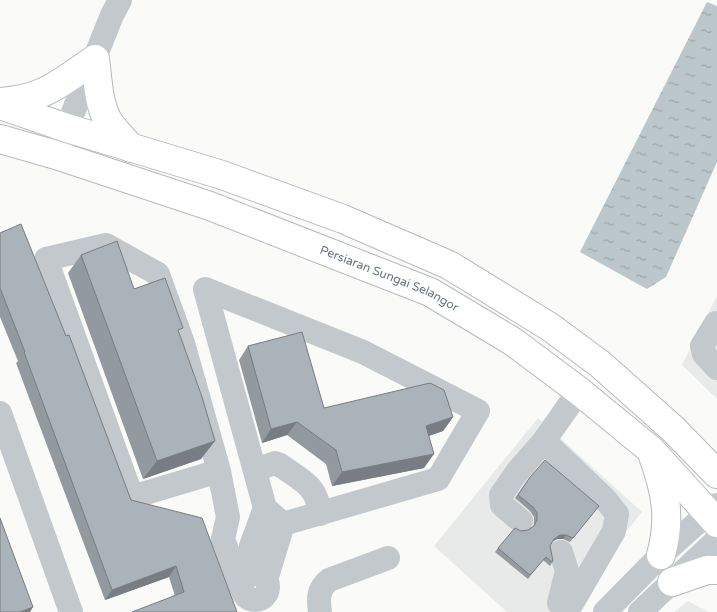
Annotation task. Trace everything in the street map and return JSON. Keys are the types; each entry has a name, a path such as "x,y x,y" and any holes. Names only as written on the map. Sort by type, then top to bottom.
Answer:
{"main road":[{"path":"0,103 34,97 57,86 95,59 100,99 105,114 110,124 131,148"},
{"path":"0,103 67,128 222,175 343,219 448,265 550,327 600,364 673,429 717,474"},
{"name":"Persiaran Sungai Selangor","path":"0,139 56,155 210,206 430,292 512,341 579,391 651,450 714,514"},
{"path":"673,429 717,446"},
{"path":"651,450 666,500 666,534 661,555"},
{"path":"672,582 707,570 717,570"}],"street":[{"path":"56,155 112,15 120,0"},
{"path":"220,471 132,497 46,259 106,245 158,274 183,343 220,471 228,517 223,539 257,591"},
{"path":"205,289 363,352 478,411 438,479 283,524 265,508 205,289"},
{"path":"717,324 702,346 704,354 717,368"},
{"path":"522,521 502,504 500,495 544,441 579,391"},
{"path":"0,413 71,612"},
{"path":"544,441 605,499 617,514 614,531 566,612 559,603 567,571 561,552"},
{"path":"255,470 275,463 280,465 312,488 317,496 320,514"},
{"path":"257,591 251,546 265,508"},
{"path":"604,612 661,555 714,514"},
{"path":"257,591 283,524"},
{"path":"640,612 717,540"},
{"path":"320,612 319,593 323,584 388,558"}],"shaded area":[{"path":"717,296 717,399 682,365"},
{"path":"538,418 642,512 561,612 507,612 434,546"},
{"path":"688,601 709,612 674,612"}],"water":[{"path":"707,2 717,6 717,162 666,277 647,289 580,252"}],"building":[{"path":"21,224 66,336 69,335 131,500 202,518 237,612 132,612 184,592 176,566 112,590 0,288 0,233"},
{"path":"117,241 134,289 165,278 183,328 178,330 202,397 215,441 157,461 81,255"},
{"path":"302,332 324,408 430,383 444,390 453,417 426,426 434,454 342,472 336,450 297,422 271,429 248,346"},
{"path":"545,460 599,506 573,538 560,535 554,539 550,546 553,561 546,557 530,575 498,548 515,528 521,531 528,530 534,526 537,520 537,513 533,507 518,495"},
{"path":"0,518 33,607 20,612 0,612"}]}
